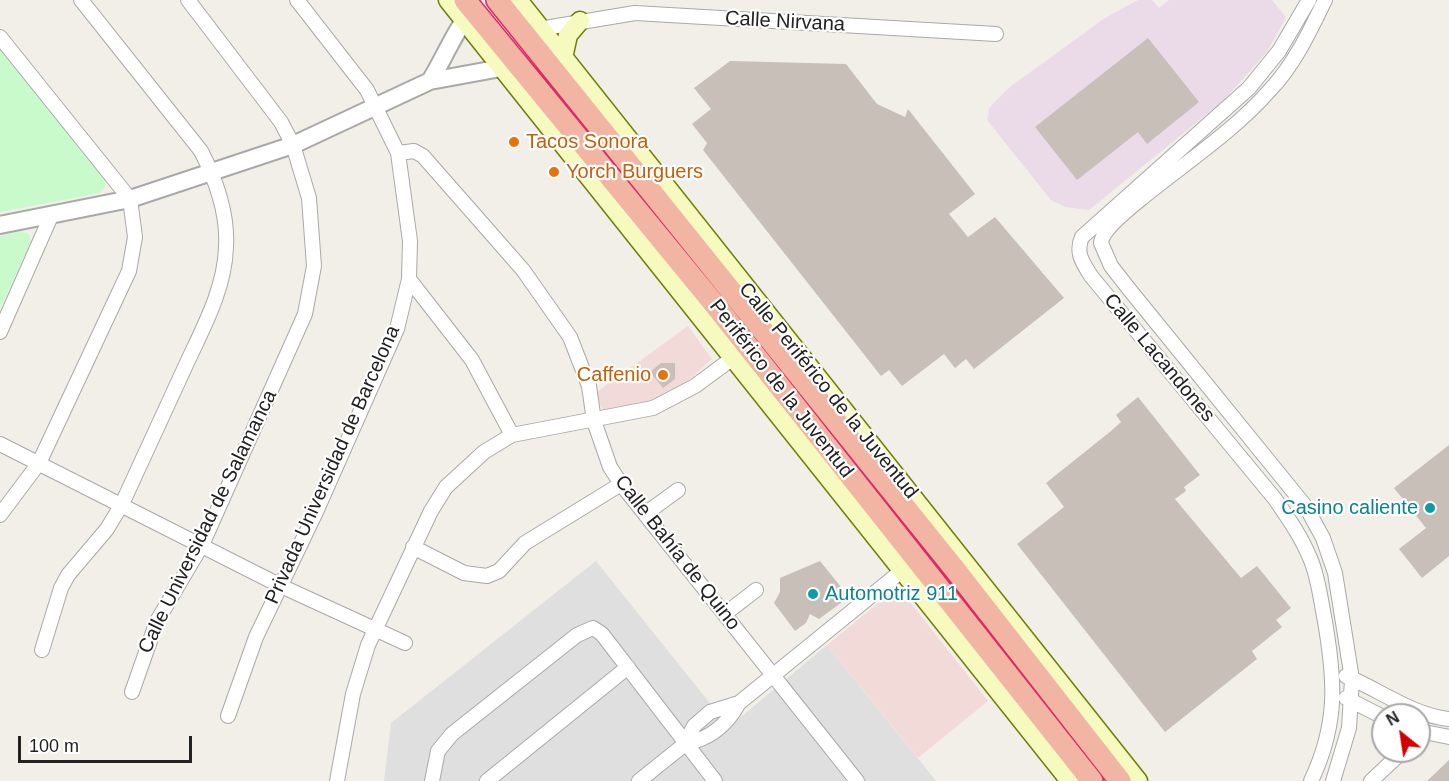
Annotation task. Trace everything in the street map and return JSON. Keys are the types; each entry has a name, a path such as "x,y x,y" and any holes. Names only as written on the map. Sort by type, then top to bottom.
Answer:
{"highway":[{"name":"Periférico de la Juventud","path":"497,0 953,567 1120,781"},
{"name":"Periférico de la Juventud","path":"467,10 507,64 740,352 909,566 1092,781"}],"main road":[{"path":"448,0 467,10"},
{"name":"Calle Periférico de la Juventud","path":"518,0 1138,781"},
{"path":"563,58 568,35 580,21"},
{"path":"909,566 1070,781"}],"street":[{"path":"42,650 61,588 68,575 107,529 122,504 207,317 222,276 226,248 225,228 212,172 201,152 81,0"},
{"name":"Calle Universidad de Salamanca","path":"132,692 147,646 165,605 202,545 305,314 312,287 314,240 309,198 293,145 280,122 188,0"},
{"name":"Privada Universidad de Barcelona","path":"228,716 243,667 397,329 409,279 410,241 398,153 367,90 297,0"},
{"name":"Calle Lacandones","path":"1310,0 1279,51 1249,88 1080,240 1079,253 1092,276 1275,499 1304,544 1315,570 1334,692 1329,737 1311,781"},
{"name":"Calle Lacandones","path":"1324,0 1302,45 1270,91 1245,115 1140,200 1101,238 1104,253 1111,266 1316,524 1335,573 1352,679 1352,702 1344,748 1333,781"},
{"name":"Calle Nirvana","path":"539,28 580,21 636,6 996,34"},
{"path":"430,81 448,52 467,10"},
{"path":"0,37 130,199 135,237 129,271 39,463 0,515"},
{"path":"0,225 130,199 293,145 430,81 507,64"},
{"name":"Calle Bahía de Quino","path":"398,153 409,150 423,156 523,270 554,311 570,337 581,363 589,386 594,421 610,467 621,484 726,614 772,677 857,781"},
{"path":"0,332 51,216"},
{"path":"409,279 472,360 512,435"},
{"path":"1157,356 1173,343"},
{"path":"336,781 353,694 374,630 413,547 446,487 484,452 512,435 541,428 630,414 671,400 740,352"},
{"path":"1196,403 1210,389"},
{"path":"0,444 281,586 405,643"},
{"path":"413,547 464,573 487,576 499,571 525,543 621,484"},
{"path":"645,514 678,489"},
{"path":"639,781 685,744 694,726 710,712 739,703 909,566"},
{"path":"726,614 756,590"},
{"path":"432,781 435,758 442,743 584,631 593,628 602,634 685,744 716,781"},
{"path":"487,781 628,667"},
{"path":"1332,670 1405,703"},
{"path":"1334,692 1371,711"},
{"path":"1431,714 1449,719"},
{"path":"1431,734 1449,737"},
{"path":"1371,781 1390,763"}],"shaded area":[{"path":"1138,0 1152,0 1159,8 1169,0 1272,0 1286,17 1267,52 1223,101 1089,210 1065,207 1051,200 987,120 989,108 1011,86 1105,18"},
{"path":"688,326 712,359 673,394 641,406 605,413 594,394"},
{"path":"596,561 729,727 827,645 936,781 384,781 391,723"},
{"path":"898,587 988,701 918,758 827,645"}],"green space":[{"path":"0,47 105,178 105,187 100,193 0,212"},
{"path":"18,232 28,233 31,241 0,309 0,236"}],"building":[{"path":"1148,38 1199,102 1147,144 1138,132 1077,180 1035,127"},
{"path":"730,61 846,64 877,104 905,117 908,109 975,194 949,214 968,237 995,217 1064,298 974,369 966,359 955,368 944,354 902,386 889,370 881,376 703,150 707,143 692,124 711,109 694,88"},
{"name":"Caffenio","path":"661,363 675,363 675,379 663,388 650,372"},
{"path":"1138,397 1200,475 1184,487 1186,491 1175,499 1241,578 1257,566 1291,608 1276,620 1282,627 1252,651 1257,659 1165,732 1017,544 1064,507 1046,483 1121,422 1116,415"},
{"name":"Casino caliente","path":"1449,445 1449,556 1422,578 1399,549 1426,528 1394,488"},
{"name":"Automotriz 911","path":"820,561 849,597 819,619 810,614 806,623 795,631 774,603 780,592 780,578"},
{"path":"1449,760 1449,781 1427,781"}],"place":[{"name":"Tacos Sonora","path":"514,142"},
{"name":"Yorch Burguers","path":"554,172"},
{"name":"Caffenio","path":"663,375"},
{"name":"Casino caliente","path":"1430,508"},
{"name":"Automotriz 911","path":"813,594"}]}
